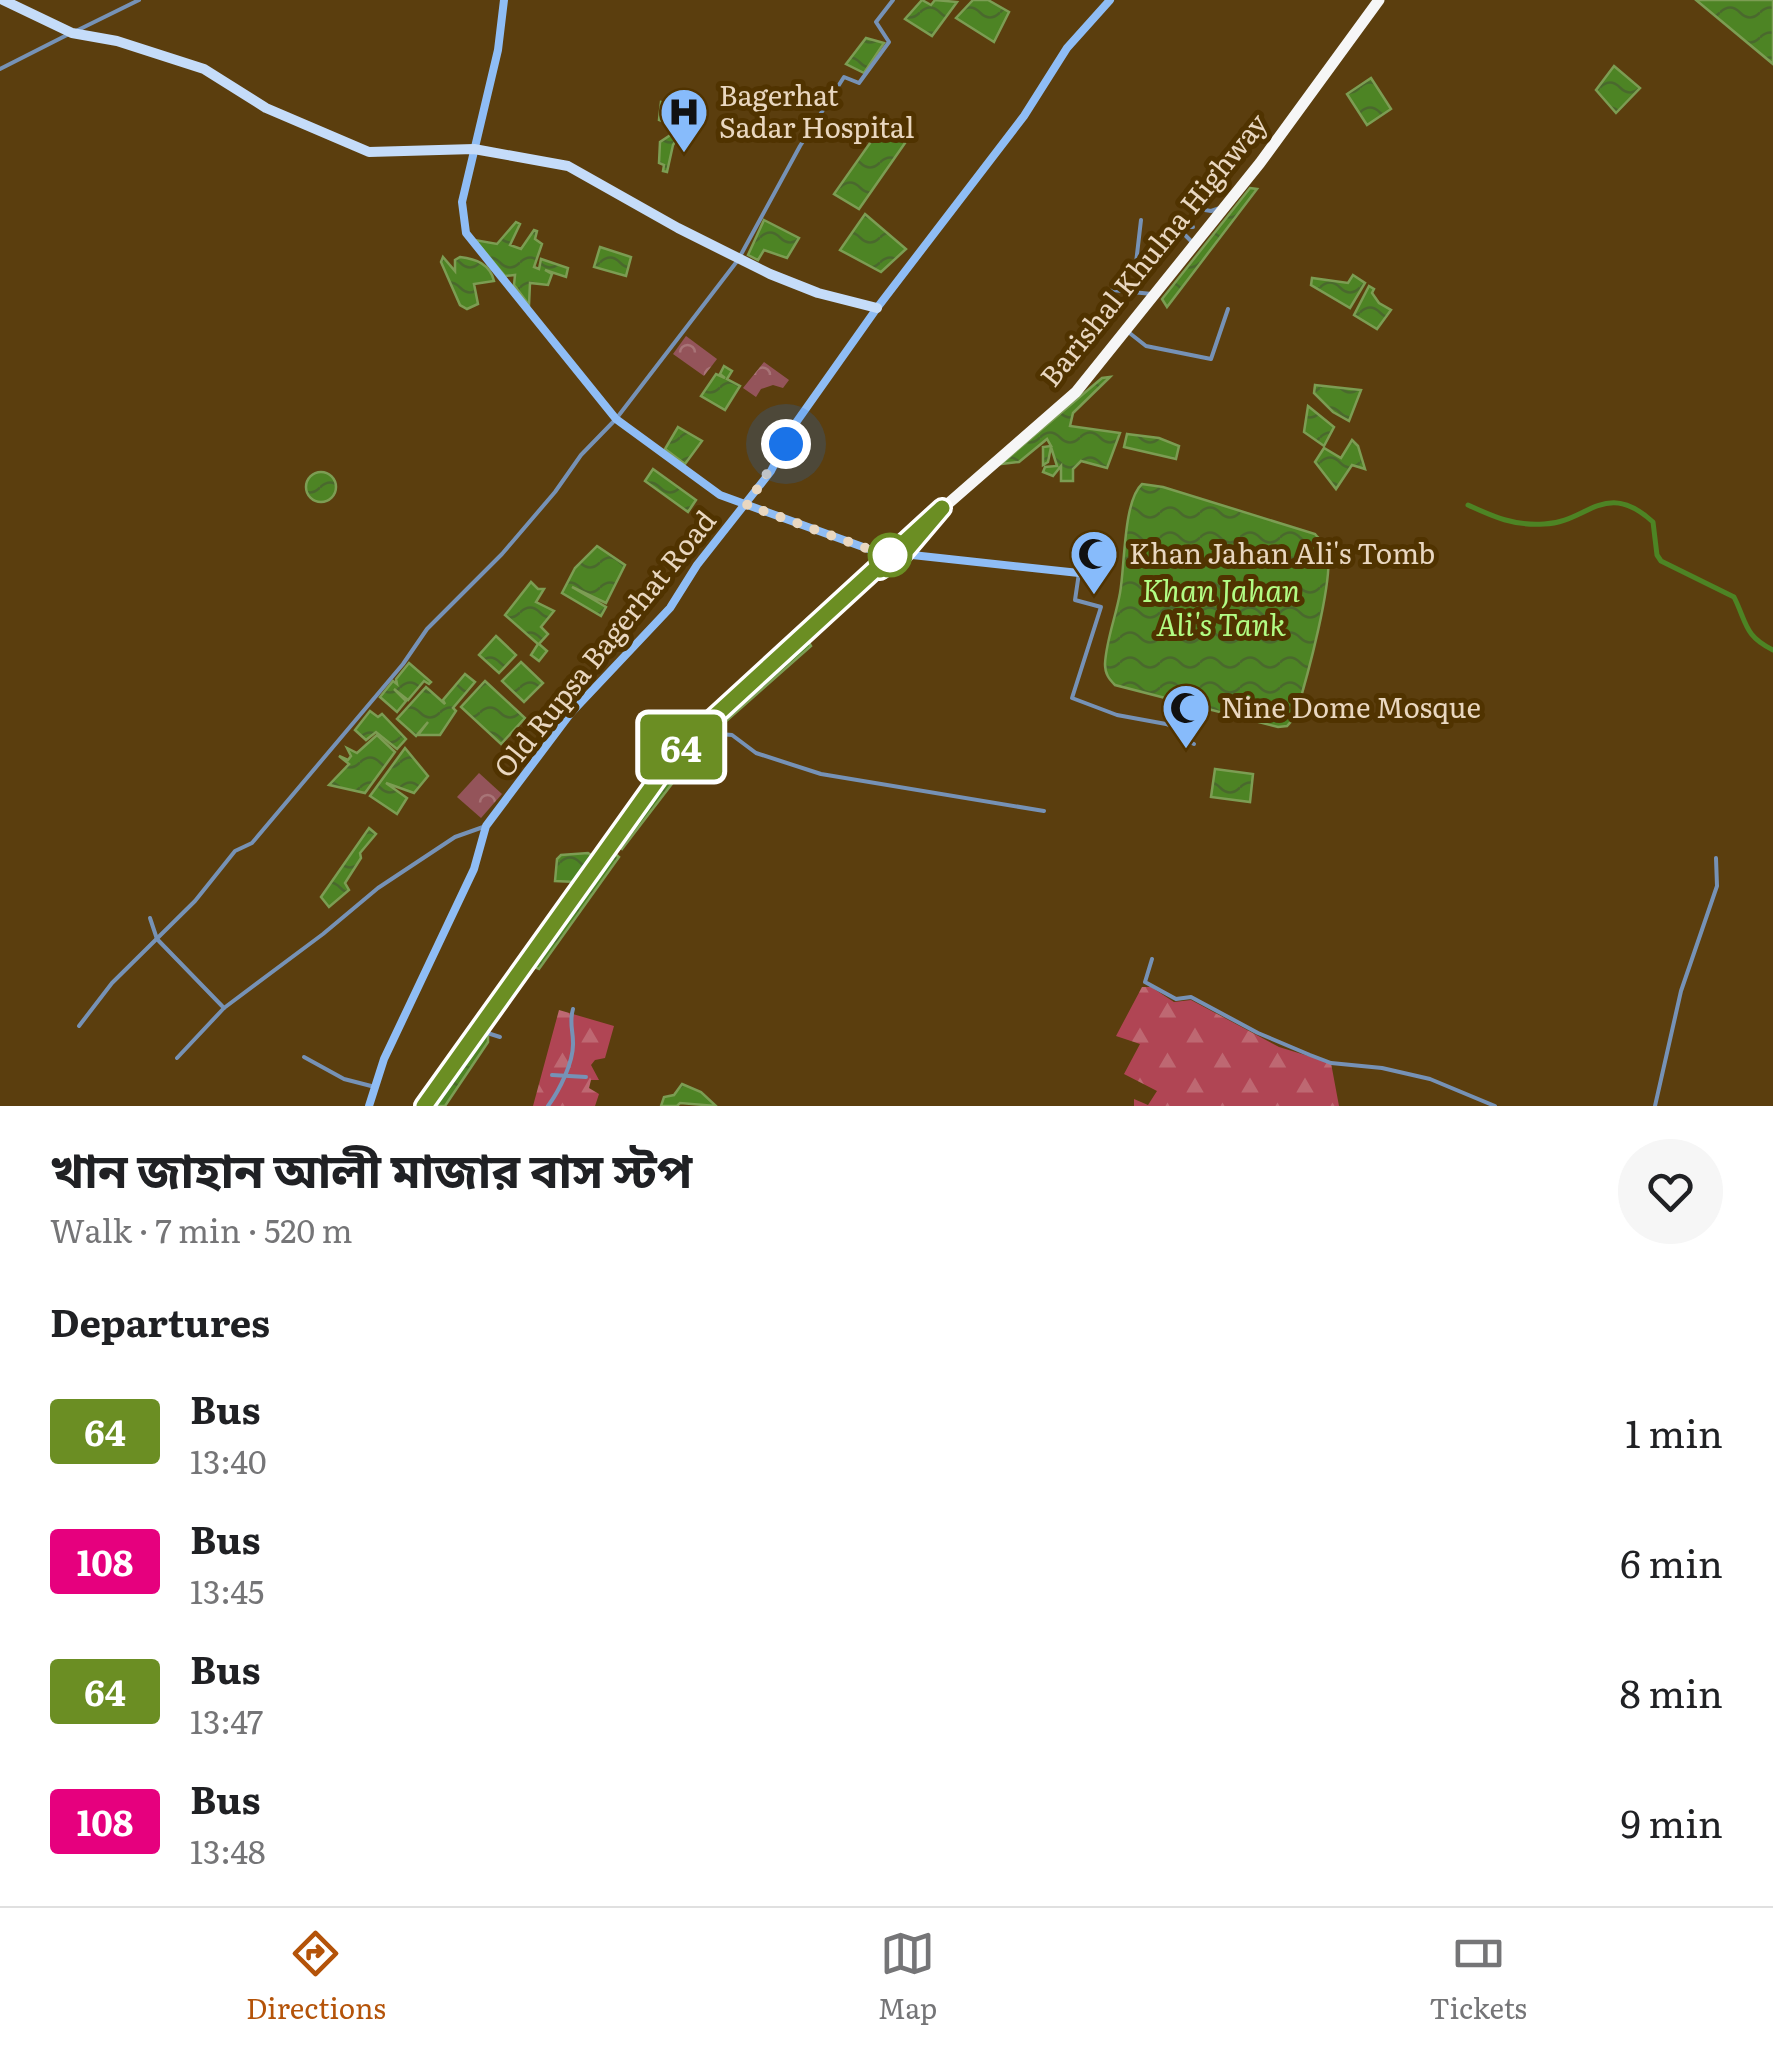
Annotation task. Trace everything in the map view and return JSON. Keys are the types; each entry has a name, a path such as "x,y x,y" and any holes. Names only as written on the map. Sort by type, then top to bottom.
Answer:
{"highway":[{"name":"Barishal Khulna Highway","path":"424,1106 679,749 942,508 1076,392 1225,208 1378,0"}],"main road":[{"path":"3,0 72,33 117,40 204,69 266,108 369,152 474,149 568,166 738,260 818,293 877,308"}],"street":[{"path":"0,69 140,0"},
{"path":"504,0 498,50 462,202 466,233 616,419 720,495 747,505 895,552 1079,573 1074,600 1101,607 1072,698 1117,715 1166,724 1186,732 1187,741 1194,744"},
{"path":"79,1026 112,983 195,901 235,851 252,844 403,664 427,629 502,554 555,492 580,455 616,419 738,260 800,146 844,77 859,83 889,42 876,22 894,0"},
{"name":"Old Rupsa Bagerhat Road","path":"369,1106 384,1059 474,869 486,826 570,714 664,616 697,565 772,471 795,424 877,308 1024,116 1067,48 1110,0"},
{"path":"1200,209 1225,208"},
{"path":"1136,263 1141,220"},
{"path":"1178,223 1193,227"},
{"path":"1185,227 1186,238 1196,245"},
{"path":"1112,290 1156,295"},
{"path":"1127,331 1142,343 1211,359 1228,309"},
{"path":"690,739 709,742 720,734 732,735 756,753 820,774 1044,811"},
{"path":"176,1058 224,1008 378,888 454,836 486,826"},
{"path":"1655,1106 1680,991 1718,886 1716,858"},
{"path":"150,918 157,939 224,1008"},
{"path":"1152,959 1146,982 1176,999 1191,997 1310,1056 1430,1080 1495,1106"},
{"path":"548,1106 558,1094 573,1047 573,1009"},
{"path":"478,1030 500,1037"},
{"path":"304,1056 344,1079 375,1087"},
{"path":"552,1075 586,1077"}],"green space":[{"path":"686,336 717,359 704,376 673,354"},
{"path":"764,362 789,380 783,388 773,385 761,389 756,397 743,388"},
{"path":"479,773 502,794 481,818 457,797"},
{"path":"1142,987 1151,987 1174,1002 1191,1000 1279,1047 1331,1063 1339,1106 1134,1106 1134,1099 1148,1105 1157,1091 1124,1074 1140,1044 1116,1036"},
{"path":"559,1010 614,1026 605,1058 591,1065 599,1080 591,1080 589,1088 599,1094 595,1106 533,1106"}],"water":[{"path":"922,0 931,5 935,0 957,2 932,36 905,19"},
{"path":"973,0 988,0 1009,12 994,42 956,18"},
{"path":"1696,0 1773,0 1773,64"},
{"path":"866,38 884,43 864,73 846,64"},
{"path":"1614,66 1640,88 1616,113 1596,90"},
{"path":"1371,78 1391,109 1367,125 1347,94"},
{"path":"676,93 688,97 678,118 693,125 673,145 667,172 659,163 660,142 675,132 679,119 672,125 659,120 661,102 673,104"},
{"path":"882,126 905,143 859,209 834,194"},
{"path":"1250,188 1257,189 1167,307 1162,299"},
{"path":"865,214 906,249 881,272 840,250"},
{"path":"764,220 799,238 787,258 764,250 758,260 748,255"},
{"path":"516,222 520,224 510,245 521,249 537,231 535,239 542,244 534,267 539,269 541,259 568,268 566,277 545,270 552,274 548,285 530,283 529,305 514,285 515,275 505,276 475,240 497,244"},
{"path":"600,247 631,257 626,276 594,267"},
{"path":"443,257 455,271 455,260 460,257 477,261 489,270 494,281 474,284 478,304 467,309 460,305 441,262"},
{"path":"1353,275 1365,283 1350,308 1311,285 1312,278 1348,283"},
{"path":"1369,286 1379,303 1391,310 1377,329 1354,315"},
{"path":"724,366 732,371 727,379 740,386 725,410 701,396 716,374 725,378 720,374"},
{"path":"1110,377 1073,413 1070,426 1120,433 1107,468 1081,461 1073,469 1073,481 1061,481 1061,466 1053,476 1043,472 1045,467 1057,466 1051,447 1048,462 1043,465 1043,447 1051,446 1047,439 1019,462 1001,464 1102,378"},
{"path":"1315,385 1361,390 1349,421 1314,393"},
{"path":"1308,406 1334,427 1324,446 1304,432"},
{"path":"678,427 702,441 685,464 665,449"},
{"path":"1127,434 1159,438 1179,446 1176,459 1124,447"},
{"path":"1352,440 1358,446 1365,469 1352,465 1336,489 1315,462 1324,448 1341,458"},
{"path":"653,469 696,500 688,512 645,481"},
{"path":"321,472 335,481 336,487 327,501 321,502 307,493 306,487 315,473"},
{"name":"Khan Jahan Ali's Tank","path":"1142,484 1315,534 1326,545 1327,578 1318,629 1295,717 1287,726 1278,727 1115,685 1108,676 1106,655 1120,593 1128,519"},
{"path":"597,546 625,565 606,603 572,587 606,607 601,616 562,593 575,568"},
{"path":"531,582 544,589 536,602 554,611 541,627 548,634 539,644 547,651 539,661 531,655 538,644 505,615"},
{"path":"496,636 516,655 499,673 479,655"},
{"path":"808,641 811,646 706,739 700,735"},
{"path":"521,662 543,683 524,702 502,681"},
{"path":"409,663 431,682 424,681 408,700 394,689 406,701 397,712 380,697 393,681 397,684 396,679"},
{"path":"465,674 475,682 453,708 456,711 440,735 418,735 428,722 416,736 397,719 426,687 445,704 443,700"},
{"path":"485,681 525,718 501,744 461,707"},
{"path":"370,711 378,717 382,714 406,739 397,749 376,732 366,740 355,730"},
{"path":"377,735 395,752 365,793 329,785 349,764 339,756 348,760 351,756 347,748 357,753"},
{"path":"699,740 704,742 622,849 616,844"},
{"path":"405,748 428,776 414,793 386,783 407,798 397,814 370,796"},
{"path":"1215,769 1253,774 1250,802 1211,797"},
{"path":"369,828 376,834 360,853 361,858 345,883 349,890 329,907 321,897"},
{"path":"613,852 619,857 539,969 532,966"},
{"path":"588,853 594,857 576,882 555,881 561,855"},
{"path":"481,1032 488,1034 488,1042 445,1106 429,1106"},
{"path":"682,1084 701,1092 716,1106 661,1106 664,1097 674,1095"}],"waterway":[{"path":"1468,505 1523,524 1559,522 1609,503 1636,509 1653,522 1661,561 1734,597 1751,634 1773,650"}],"bus line":[{"name":"64","path":"424,1106 679,749 942,508 903,554 880,570"}],"place":[{"name":"Bagerhat Sadar Hospital","path":"684,154"},
{"name":"Khan Jahan Ali's Tomb","path":"1094,596"},
{"name":"Nine Dome Mosque","path":"1186,750"}],"route":[{"path":"786,444 747,505 874,551 893,552 890,555"}]}
